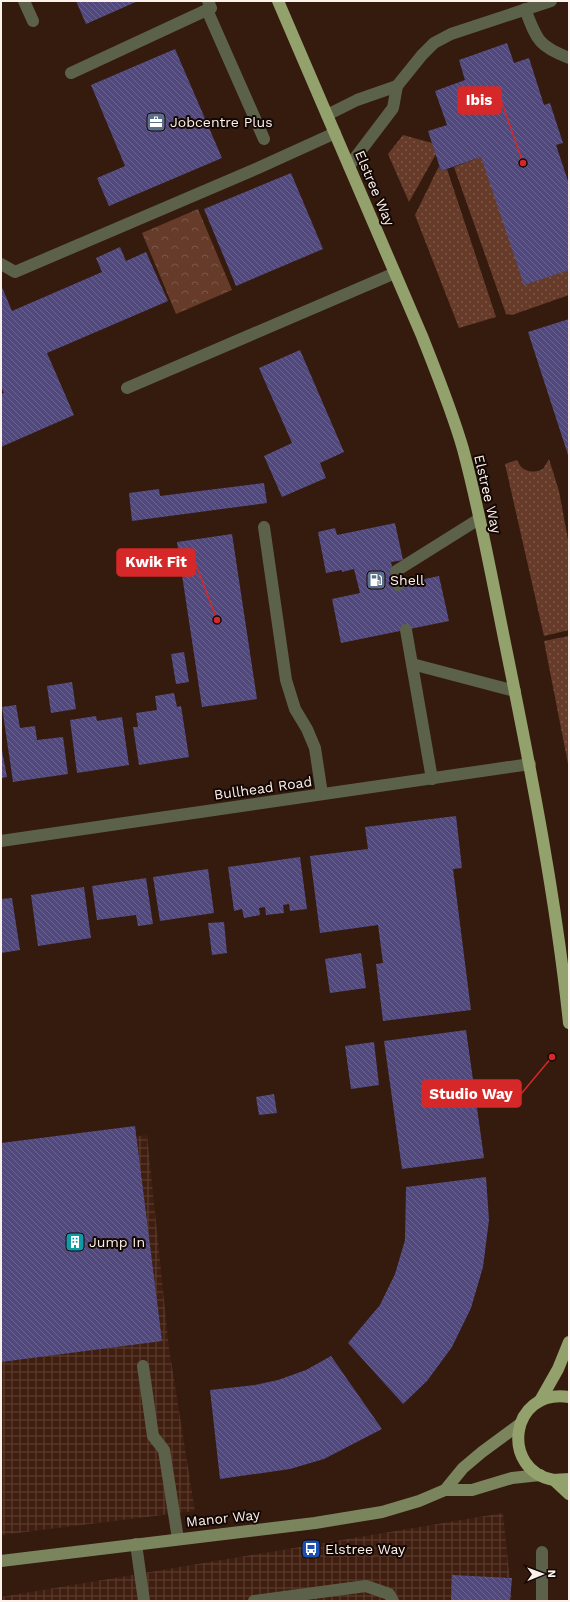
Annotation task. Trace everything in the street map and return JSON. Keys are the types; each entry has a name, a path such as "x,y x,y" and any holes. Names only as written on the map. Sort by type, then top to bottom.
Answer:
{"main road":[{"name":"Elstree Way","path":"278,1 444,390 463,449 530,764 566,966 569,1023"},
{"path":"542,1399 558,1369 569,1342"},
{"path":"569,1397 558,1395 542,1399 529,1409 520,1424 517,1438 521,1454 529,1467 540,1475 554,1480 569,1494"},
{"path":"554,1480 569,1479"}],"street":[{"path":"24,1 33,20"},
{"path":"349,166 393,108 397,86 422,55 434,43 451,34 551,1"},
{"path":"71,73 207,5 264,139"},
{"path":"525,10 535,36 550,50 569,58"},
{"path":"327,115 357,100 397,86"},
{"path":"1,264 15,272 335,133"},
{"path":"127,388 395,273"},
{"path":"398,585 396,571 479,519"},
{"path":"264,527 286,680 295,709 315,748 322,794"},
{"path":"406,630 432,779"},
{"path":"412,664 515,691"},
{"name":"Bullhead Road","path":"1,841 530,764"},
{"path":"143,1366 153,1436 164,1450 178,1539"},
{"name":"Manor Way","path":"445,1490 463,1468 520,1424"},
{"name":"Manor Way","path":"1,1561 315,1522 382,1512 419,1501 445,1490 472,1490 512,1478 540,1475"},
{"path":"136,1544 144,1601"},
{"path":"542,1552 542,1601"},
{"path":"254,1601 366,1586 389,1594 393,1601"}],"shaded area":[{"path":"147,1135 169,1348 195,1511 1,1535 1,1153"},
{"path":"503,1513 512,1601 1,1601 1,1597"}],"green space":[{"path":"403,135 432,143 436,154 409,202 388,154"},
{"path":"481,157 569,270 569,295 512,315 506,314 454,167"},
{"path":"439,166 441,171 447,169 496,317 459,328 415,215"},
{"path":"198,209 232,290 176,314 142,233"},
{"path":"549,459 559,491 569,545 569,630 544,636 505,464 517,460 522,467 531,472 543,469"},
{"path":"569,636 569,769 544,641"}],"building":[{"path":"76,1 138,1 86,24"},
{"path":"507,43 514,63 529,58 544,105 550,103 563,143 556,145 569,184 569,270 524,285 481,157 441,171 428,131 447,125 435,91 465,80 459,60"},
{"name":"Jobcentre Plus","path":"175,49 222,158 109,206 97,178 125,166 91,85"},
{"path":"291,173 323,249 236,286 204,209"},
{"path":"120,247 126,261 146,252 168,301 47,353 74,415 1,447 1,394 4,393 1,387 1,285 12,311 102,272 96,258"},
{"path":"569,319 569,458 528,332"},
{"path":"300,350 344,452 320,463 326,478 282,497 264,456 292,443 259,368"},
{"path":"264,483 267,503 132,521 129,493 159,489 160,496"},
{"name":"Shell","path":"395,523 403,560 391,562 396,585 439,576 449,621 341,643 332,599 360,593 354,569 342,572 342,570 326,573 318,532 335,528 337,535"},
{"path":"232,534 257,699 202,707 177,542"},
{"path":"184,652 189,682 176,684 171,654"},
{"path":"72,682 76,709 51,713 47,686"},
{"path":"174,693 177,707 181,706 189,757 139,765 133,727 138,727 136,713 157,710 155,696"},
{"path":"16,705 20,728 35,726 37,740 63,737 68,774 13,782 2,707"},
{"path":"96,716 97,721 122,717 129,765 77,773 70,720"},
{"path":"1,745 7,777 1,778"},
{"path":"456,816 462,868 453,869 471,1010 383,1021 376,964 383,963 378,925 320,933 310,856 368,849 365,827"},
{"path":"300,857 307,909 290,911 289,904 283,905 284,913 266,915 265,907 259,908 260,915 244,918 242,909 234,911 228,867"},
{"path":"208,869 214,913 160,921 153,877"},
{"path":"146,878 153,924 138,926 136,915 97,920 92,886"},
{"path":"84,887 91,938 38,946 31,895"},
{"path":"12,898 20,950 1,953 1,899"},
{"path":"224,922 227,953 212,955 208,923"},
{"path":"361,953 366,988 330,993 325,959"},
{"path":"466,1030 484,1158 402,1169 384,1041"},
{"path":"374,1042 379,1085 351,1089 345,1046"},
{"path":"274,1094 277,1113 259,1115 256,1097"},
{"name":"Jump In","path":"135,1126 162,1341 1,1362 1,1143"},
{"path":"486,1177 489,1220 483,1267 471,1308 452,1347 427,1381 403,1404 348,1343 380,1305 395,1274 405,1240 406,1187"},
{"path":"331,1356 382,1429 324,1459 290,1469 220,1479 210,1390 255,1385 278,1380 306,1370"},
{"path":"452,1575 512,1578 510,1601 451,1601"}],"place":[{"name":"Jobcentre Plus","path":"156,122"},
{"name":"Ibis","path":"523,163"},
{"name":"Shell","path":"376,580"},
{"name":"Kwik Fit","path":"217,620"},
{"name":"Studio Way","path":"552,1057"},
{"name":"Jump In","path":"75,1242"},
{"name":"Elstree Way","path":"311,1549"}]}
